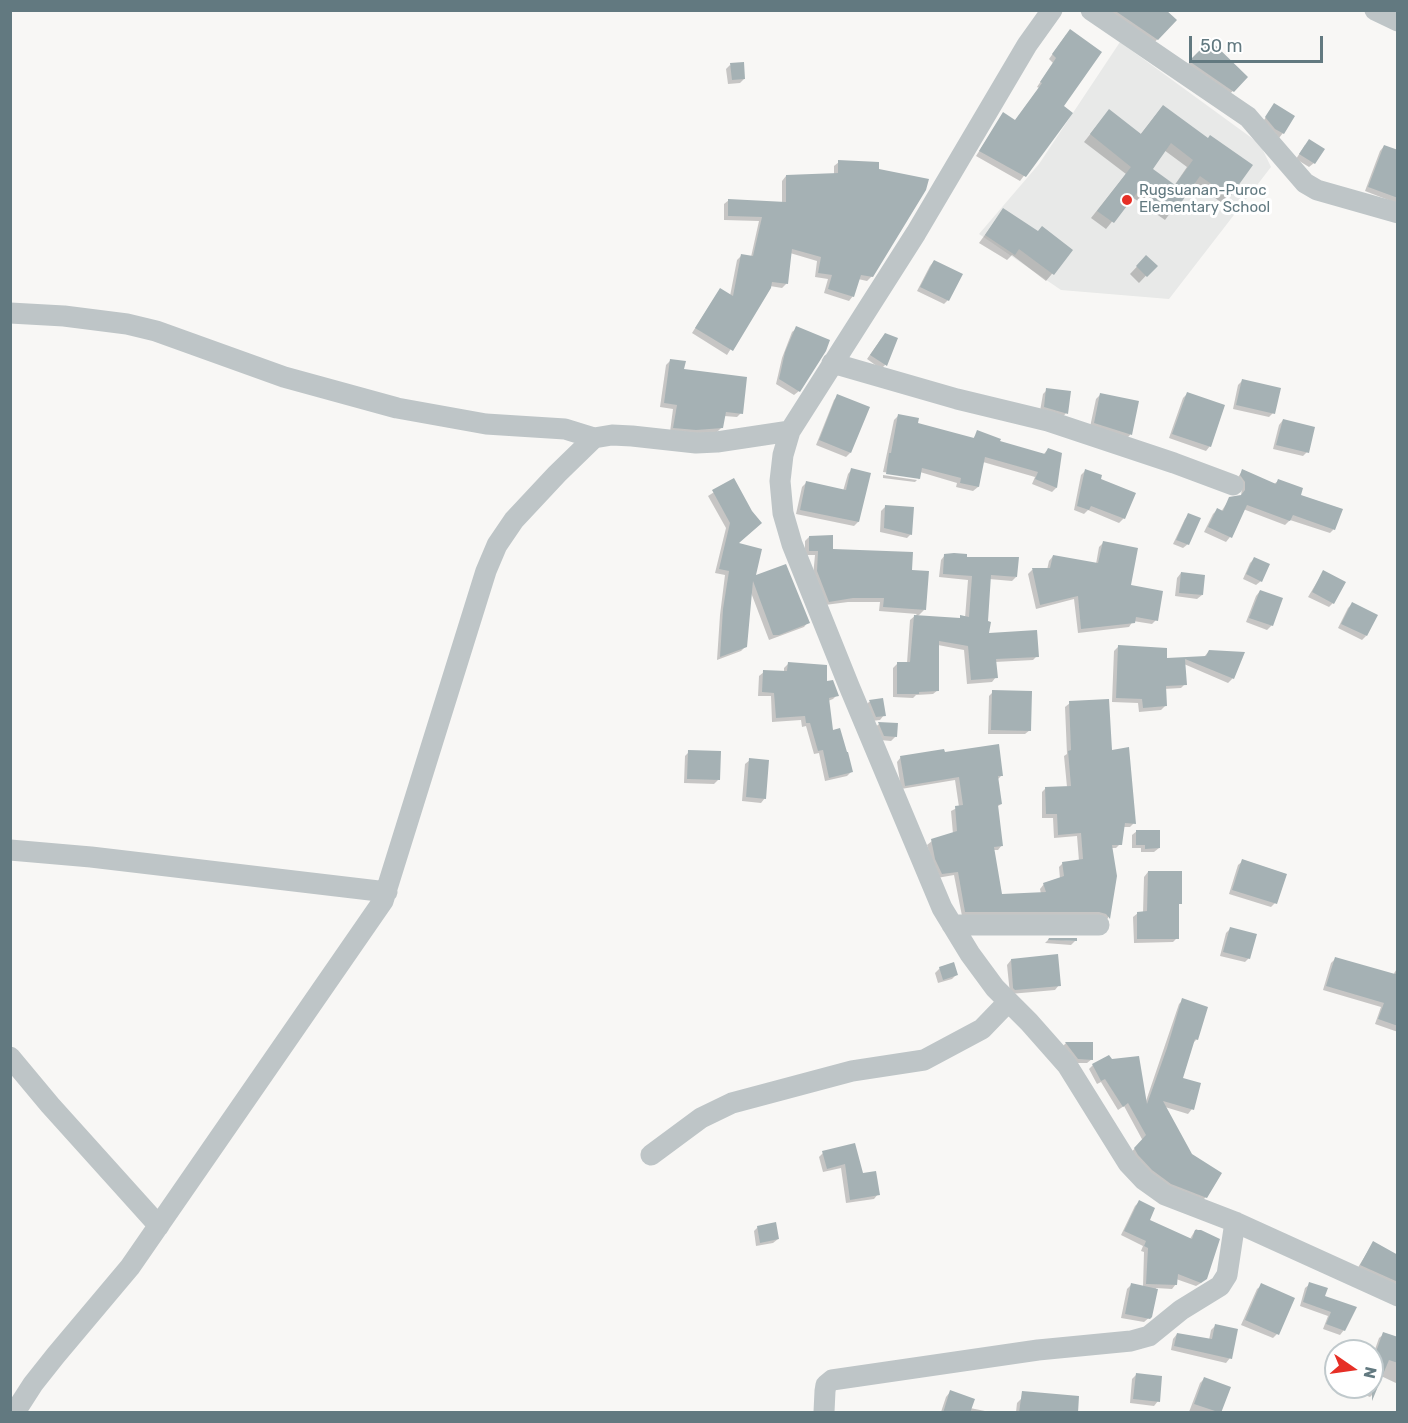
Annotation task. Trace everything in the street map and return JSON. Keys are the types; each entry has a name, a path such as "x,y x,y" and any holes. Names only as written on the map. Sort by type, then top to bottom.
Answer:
{"street":[{"path":"1052,10 1027,45 916,233 790,431 783,455 780,482 783,513 792,544 849,686 952,925 995,988 1067,1065 1128,1163 1144,1180 1165,1195 1235,1222 1398,1296"},
{"path":"1091,10 1248,117 1305,183 1317,190 1398,213"},
{"path":"1375,10 1398,21"},
{"path":"10,313 83,318 127,324 156,331 284,377 397,408 486,424 565,429 594,438 612,435 696,443 790,431"},
{"path":"832,363 957,399 1065,426 1233,485"},
{"path":"15,1413 39,1377 130,1267 159,1227 383,902 486,571 497,545 514,520 564,466 594,438"},
{"path":"10,850 91,857 387,892"},
{"path":"952,925 1099,925"},
{"path":"651,1155 701,1118 732,1103 852,1071 924,1060 982,1029 1008,1002"},
{"path":"10,1057 50,1106 159,1227"},
{"path":"824,1413 826,1385 832,1380 1038,1350 1131,1341 1149,1336 1181,1310 1220,1286 1227,1275 1235,1222"}],"shaded area":[{"name":"Rugsuanan-Puroc Elementary School","path":"1120,42 1260,144 1271,167 1169,299 1061,290 979,234 1039,164"}],"building":[{"path":"1114,10 1166,10 1177,20 1158,40"},
{"path":"1070,29 1102,52 1064,106 1073,113 1026,177 979,151 1003,112 1015,120 1042,83 1040,82 1056,58 1052,54"},
{"path":"1210,40 1248,77 1234,92 1189,61"},
{"path":"744,62 745,79 732,80 730,63"},
{"path":"1274,103 1295,116 1284,134 1275,129 1265,117"},
{"path":"1163,105 1208,138 1210,135 1253,165 1230,197 1200,176 1173,214 1139,190 1114,223 1097,211 1131,167 1090,134 1109,109 1141,134","holes":["1171,143 1193,160 1175,185 1153,169"]},
{"path":"1309,139 1325,149 1315,164 1299,154"},
{"path":"1384,145 1398,150 1398,198 1368,187"},
{"path":"838,160 879,162 879,169 929,179 926,190 873,277 861,275 854,297 828,289 832,275 818,273 821,257 792,249 788,284 772,282 771,288 733,351 695,328 720,288 733,296 741,254 753,256 762,217 728,216 728,199 786,202 786,175 838,173"},
{"path":"1003,208 1038,231 1042,226 1073,250 1054,275 1019,249 1015,255 985,235"},
{"path":"1146,255 1158,266 1147,277 1136,266"},
{"path":"934,260 963,274 949,301 920,287"},
{"path":"796,326 830,340 826,351 800,392 779,379 785,352"},
{"path":"885,333 898,338 887,366 870,355"},
{"path":"670,359 686,361 684,369 747,377 743,414 726,412 723,428 696,430 673,428 677,405 664,403"},
{"path":"1242,379 1281,388 1275,414 1236,405"},
{"path":"1046,388 1071,391 1068,414 1044,407"},
{"path":"1187,392 1225,405 1211,447 1172,434"},
{"path":"1100,393 1139,401 1132,435 1094,423"},
{"path":"837,394 870,407 851,453 819,440"},
{"path":"898,414 919,418 918,423 974,438 977,430 1001,439 1000,441 1045,454 1048,448 1062,453 1057,488 1035,479 1038,472 985,457 979,487 960,483 961,478 922,468 920,479 886,474"},
{"path":"1283,419 1315,427 1309,453 1276,445"},
{"path":"851,468 871,473 859,522 800,510 806,481 846,490"},
{"path":"1085,469 1102,475 1101,479 1136,493 1125,519 1091,506 1089,510 1077,506"},
{"path":"1242,469 1276,484 1278,479 1303,488 1301,495 1343,509 1335,530 1293,515 1290,521 1247,505 1232,538 1208,527 1217,508 1223,511 1229,497 1241,495 1245,490 1245,482 1240,475"},
{"path":"734,478 752,511 762,523 739,543 762,549 756,575 786,564 810,623 779,635 773,635 753,581 747,647 720,657 723,609 729,571 719,569 730,523 712,490"},
{"path":"885,505 914,507 912,535 884,528"},
{"path":"1188,513 1201,518 1189,545 1176,540"},
{"path":"833,535 833,549 913,552 912,570 929,571 926,610 883,607 884,598 853,598 829,602 817,571 818,551 809,551 809,536"},
{"path":"1103,541 1138,548 1131,585 1163,591 1158,621 1136,617 1135,623 1081,629 1078,596 1040,605 1032,568 1050,568 1053,555 1098,563"},
{"path":"944,554 967,554 967,557 1019,557 1017,577 991,575 989,633 1037,630 1039,657 996,659 998,678 971,680 968,646 939,641 939,691 897,694 897,662 910,662 914,615 969,617 972,576 943,574"},
{"path":"1254,557 1270,564 1262,582 1246,574"},
{"path":"1323,570 1346,582 1334,604 1312,592"},
{"path":"1181,572 1205,575 1203,595 1179,593"},
{"path":"1260,590 1283,598 1273,626 1249,618"},
{"path":"1352,602 1378,615 1367,636 1341,624"},
{"path":"1118,645 1167,648 1167,658 1206,656 1209,650 1245,652 1234,679 1185,659 1187,685 1166,686 1167,706 1143,708 1142,699 1116,698"},
{"path":"788,662 827,665 827,681 833,680 839,696 829,698 833,730 840,728 853,772 829,778 823,750 818,751 810,723 806,723 805,716 776,718 774,693 762,692 763,670 787,671"},
{"path":"992,690 1032,691 1031,731 991,730"},
{"path":"883,698 886,716 876,717 869,700"},
{"path":"1109,699 1112,750 1129,747 1136,824 1125,823 1122,845 1112,845 1117,876 1110,919 1106,914 1099,912 965,912 958,872 942,874 935,859 931,839 957,831 955,806 963,805 959,777 905,786 900,756 999,744 1003,776 998,776 1002,804 998,805 1003,846 994,847 1002,894 1046,892 1043,883 1064,876 1062,862 1083,859 1081,833 1058,835 1057,814 1046,814 1045,787 1071,786 1068,751 1071,750 1069,701"},
{"path":"878,722 898,723 897,737 884,736"},
{"path":"688,750 721,751 720,780 687,779"},
{"path":"749,758 769,760 766,799 746,797"},
{"path":"1136,830 1160,830 1160,848 1145,849 1145,845 1136,845"},
{"path":"1242,859 1287,874 1277,904 1232,890"},
{"path":"1148,871 1182,871 1179,939 1137,939 1137,912 1147,911"},
{"path":"1230,927 1257,934 1250,959 1223,952"},
{"path":"1049,938 1077,938 1077,941 1048,940"},
{"path":"1058,954 1061,986 1015,990 1013,988 1011,959"},
{"path":"1335,957 1395,974 1398,972 1398,1026 1378,1019 1384,1003 1326,986"},
{"path":"954,962 958,975 943,980 939,967"},
{"path":"1182,998 1208,1007 1183,1078 1201,1083 1194,1110 1163,1101 1192,1154 1222,1173 1207,1198 1171,1184 1152,1170 1138,1155 1134,1148 1146,1135 1128,1103 1123,1107 1105,1079 1101,1081 1092,1064 1109,1055 1112,1059 1139,1056 1147,1104"},
{"path":"1065,1042 1093,1042 1093,1060 1078,1059"},
{"path":"855,1143 863,1173 876,1171 880,1195 850,1200 845,1164 827,1169 822,1151"},
{"path":"1139,1200 1155,1208 1150,1220 1192,1239 1195,1230 1201,1230 1220,1239 1207,1279 1201,1283 1178,1274 1177,1285 1146,1284 1148,1248 1144,1246 1146,1241 1124,1231"},
{"path":"776,1222 779,1239 760,1243 757,1226"},
{"path":"1373,1241 1398,1255 1398,1282 1360,1265"},
{"path":"1309,1282 1328,1288 1325,1296 1357,1307 1345,1331 1326,1324 1331,1312 1303,1302"},
{"path":"1131,1283 1158,1289 1150,1319 1125,1314"},
{"path":"1261,1283 1295,1298 1279,1335 1245,1320"},
{"path":"1215,1324 1238,1329 1232,1359 1174,1346 1177,1333 1212,1339"},
{"path":"1383,1332 1398,1337 1398,1363 1389,1360 1384,1372 1384,1339 1381,1339"},
{"path":"1136,1373 1162,1376 1160,1402 1133,1399"},
{"path":"1204,1377 1231,1387 1221,1413 1194,1404"},
{"path":"950,1390 975,1399 970,1413 943,1413"},
{"path":"1022,1391 1079,1396 1078,1413 1019,1413"}],"place":[{"name":"Rugsuanan-Puroc Elementary School","path":"1127,200"}]}
